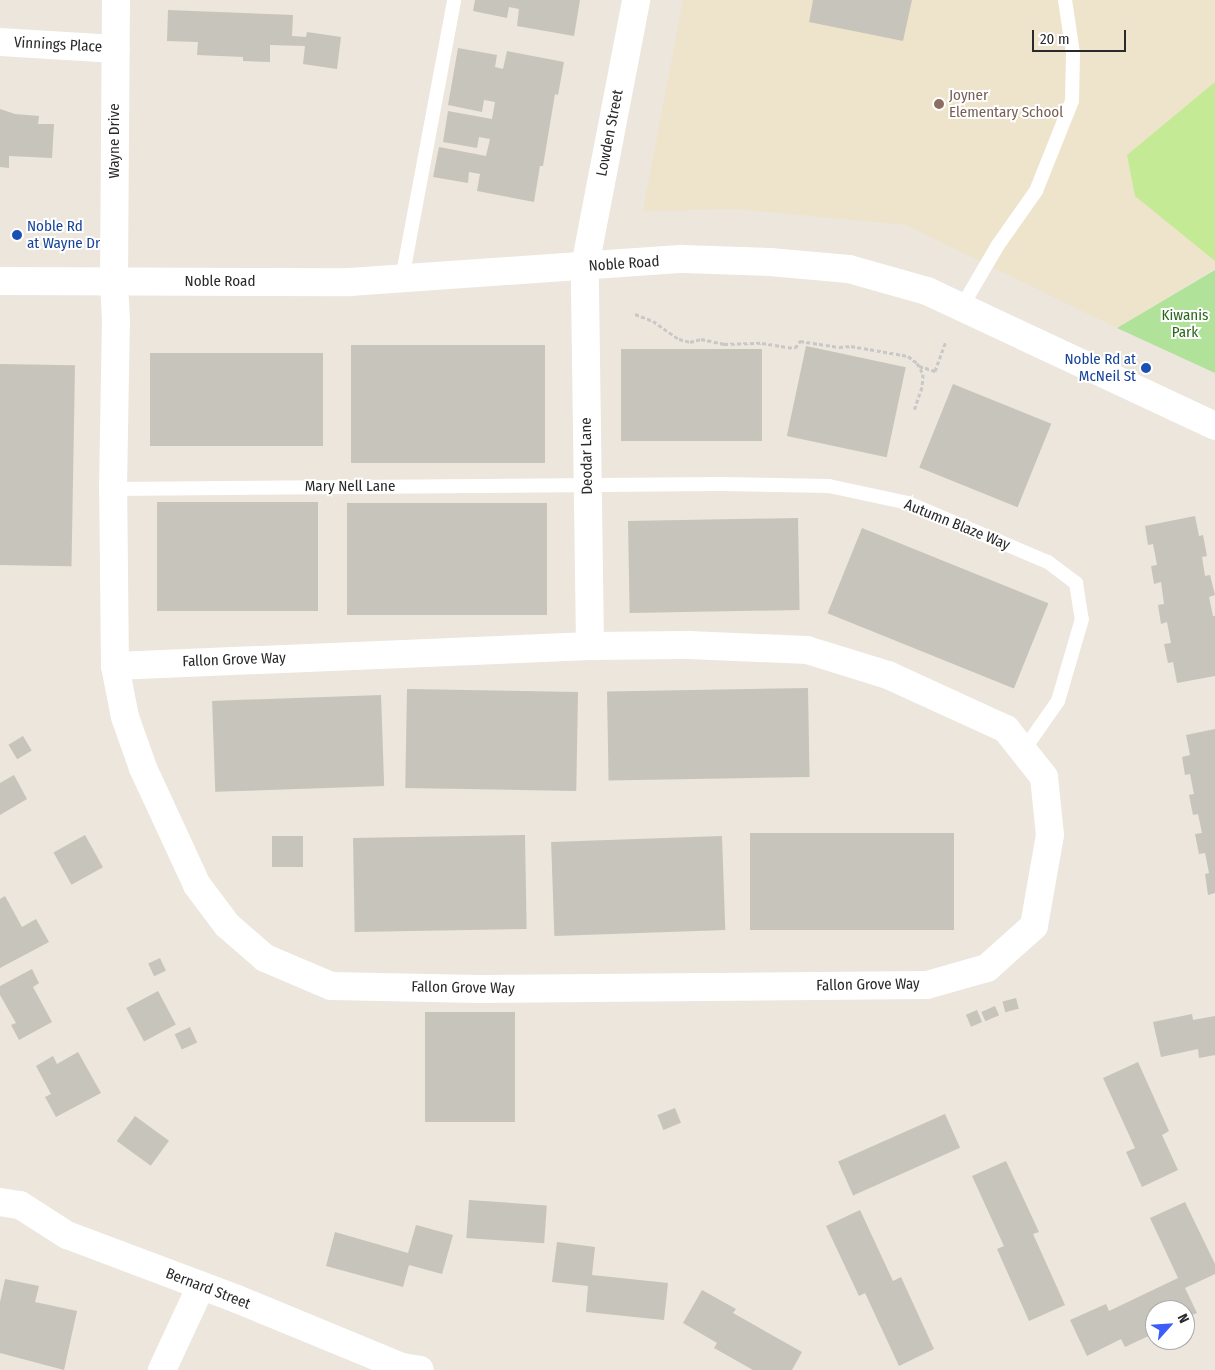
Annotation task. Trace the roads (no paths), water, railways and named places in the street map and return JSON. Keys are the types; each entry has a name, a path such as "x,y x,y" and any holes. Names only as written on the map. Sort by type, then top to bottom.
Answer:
{"street":[{"name":"Wayne Drive","path":"114,282 116,0"},
{"name":"Lowden Street","path":"585,266 636,0"},
{"name":"Vinnings Place","path":"0,42 116,48"},
{"name":"Noble Road","path":"0,281 350,282 683,259 770,262 849,269 927,291 1215,426"},
{"name":"Deodar Lane","path":"585,266 590,646"},
{"name":"Fallon Grove Way","path":"114,282 116,321 113,489 115,666 125,717 143,768 197,885 226,925 265,958 331,986 479,989 927,984 987,968 1034,926 1050,835 1044,777 1006,730 888,675 807,650 689,645 590,646 115,666"},
{"name":"Bernard Street","path":"1,1196 20,1204 66,1235 201,1286 402,1367 420,1370"},
{"path":"162,1370 201,1286"}],"lane":[{"path":"402,279 454,0"},
{"path":"962,308 998,245 1036,191 1072,101 1073,53 1065,0"},
{"name":"Mary Nell Lane","path":"113,489 587,485"},
{"name":"Autumn Blaze Way","path":"587,485 829,486 908,503 1048,562 1076,583 1082,619 1058,701 1023,751"}],"place":[{"name":"Joyner Elementary School","path":"939,104"},
{"name":"Noble Rd at Wayne Dr","path":"17,235"},
{"name":"Noble Rd at McNeil St","path":"1146,368"}],"park label":[{"name":"Kiwanis Park","path":"1185,324"}]}
